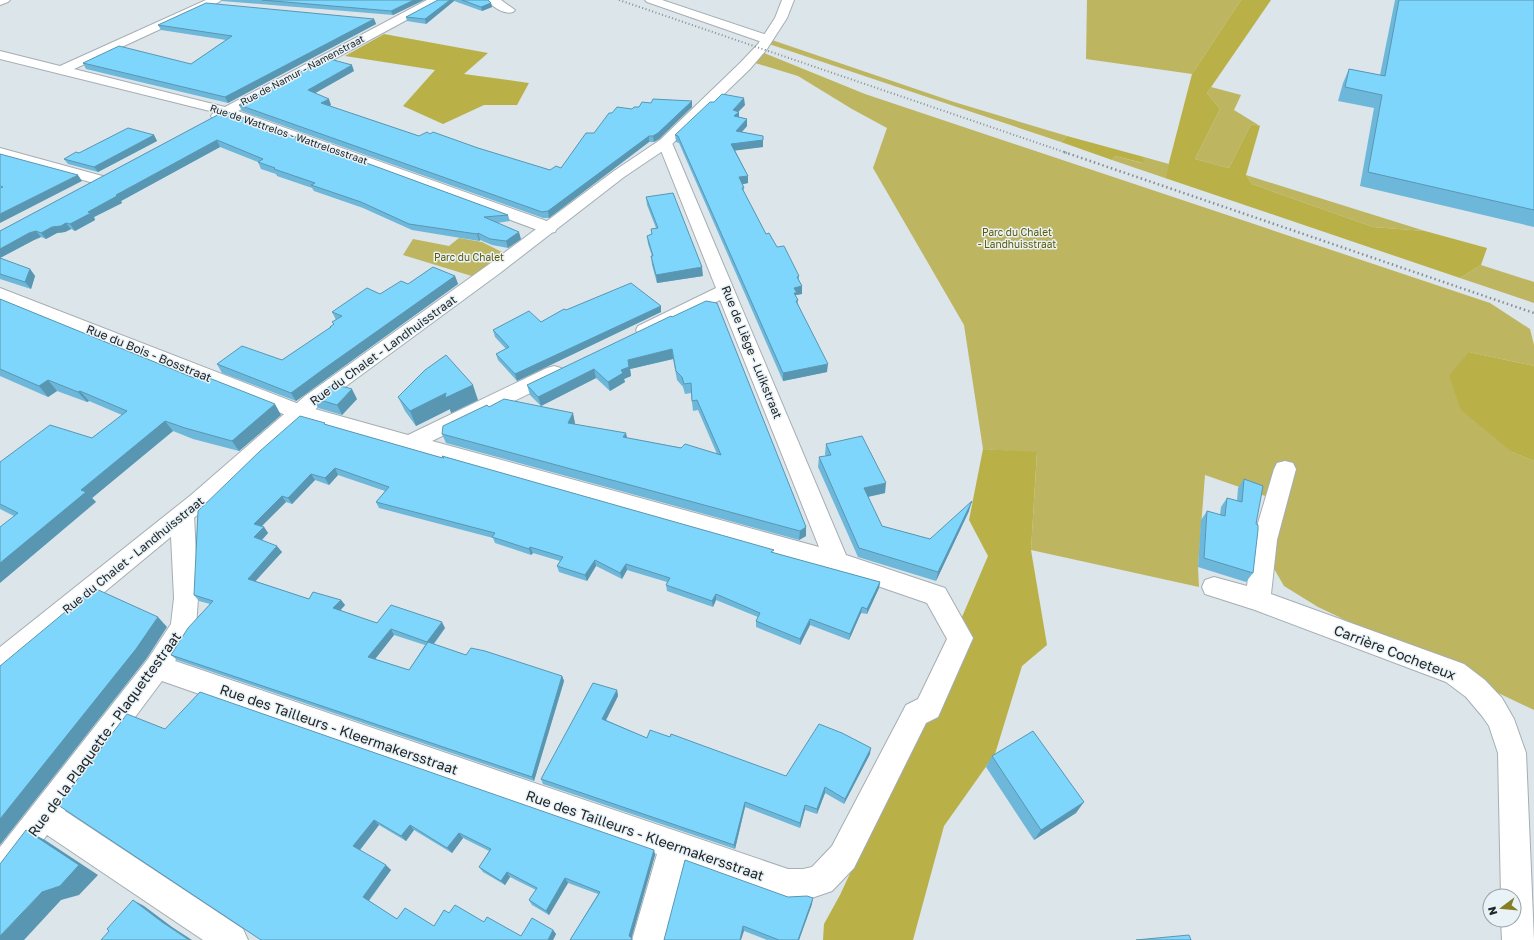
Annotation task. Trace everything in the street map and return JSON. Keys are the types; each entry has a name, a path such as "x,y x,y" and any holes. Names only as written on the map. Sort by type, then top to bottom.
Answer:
{"street":[{"path":"0,2 4,0"},
{"name":"Rue de Namur - Namenstraat","path":"205,123 394,21 436,0"},
{"path":"493,0 509,10"},
{"path":"651,0 766,39"},
{"name":"Rue du Chalet - Landhuisstraat","path":"0,663 182,515 298,412 549,228 619,174 665,143 745,66 763,46 766,39 781,18 788,0"},
{"path":"62,70 215,3"},
{"path":"371,19 394,21"},
{"name":"Rue de Wattrelos - Wattrelosstraat","path":"0,55 226,111 549,228"},
{"name":"Rue de Liège - Luikstraat","path":"665,143 837,562"},
{"path":"0,152 101,180"},
{"path":"81,190 115,172"},
{"path":"626,339 726,290"},
{"name":"Rue du Bois - Bosstraat","path":"0,294 298,412 837,562 936,595"},
{"path":"410,443 568,366"},
{"path":"1258,600 1265,540 1285,469"},
{"name":"Rue de la Plaquette - Plaquettestraat","path":"0,872 45,816 157,667 183,627 186,598 182,515"},
{"name":"Carrière Cocheteux","path":"1214,587 1258,600 1455,673 1475,687 1492,707 1502,723 1509,740 1512,753 1518,940"},
{"name":"Rue des Tailleurs - Kleermakersstraat","path":"157,667 788,885 803,884 821,880 843,857 916,714 928,708 960,638 936,595"},
{"path":"45,816 232,940"},
{"path":"648,940 675,845"}],"green space":[{"path":"1087,0 1241,0 1192,74 1086,59"},
{"path":"772,40 954,102 1067,136 1061,142 769,44"},
{"name":"Parc du Chalet - Landhuisstraat","path":"764,53 865,94 1490,303 1530,329 1534,345 1534,366 1469,352 1512,452 1534,461 1534,710 1318,607 1284,586 1273,567 1268,497 1205,475 1198,567 1199,587 1031,550 1037,453 983,449 964,325 873,168 887,128 852,109 798,76 752,62"},
{"path":"1211,87 1241,95 1234,110 1260,126 1251,124 1229,168 1195,159 1220,109 1207,93"},
{"path":"1115,156 1142,163 1144,157 1169,164 1165,178 1112,160"},
{"path":"1246,175 1425,231 1373,227 1252,184"},
{"name":"Parc du Chalet","path":"459,238 482,242 506,254 475,277 403,255 413,239 449,246"},
{"path":"1481,265 1534,282 1534,303 1460,278"}],"shaded area":[{"path":"1241,0 1271,0 1207,93 1220,109 1195,159 1229,168 1251,124 1260,126 1246,175 1252,184 1373,227 1425,231 1487,248 1481,265 1460,278 1165,178 1192,74"},
{"path":"384,34 488,53 464,74 529,83 517,105 484,105 443,124 403,106 435,70 345,56"},
{"path":"1067,136 1144,157 1143,163 1115,156 1112,160 1061,142"},
{"path":"1469,352 1534,366 1534,461 1512,452 1461,410 1449,376"},
{"path":"983,449 1037,452 1031,550 1047,645 1022,666 995,754 944,826 913,940 823,940 824,924 840,895 881,807 988,556 969,520"}],"building":[{"path":"262,0 414,0 391,11"},
{"path":"438,0 450,0 425,19 406,17"},
{"path":"462,0 488,0 491,3 481,7"},
{"path":"1399,0 1534,0 1534,210 1368,172 1382,95 1345,87 1349,69 1385,76"},
{"path":"206,3 374,19 225,97 83,63 119,46 191,64 232,36 158,25"},
{"path":"326,58 352,65 308,90 329,99 321,103 419,136 427,132 430,134 433,132 478,148 550,170 556,166 561,168 586,133 594,133 609,113 612,113 617,107 632,109 634,107 639,107 642,102 651,103 653,99 692,101 658,133 653,136 649,136 548,211 542,212 239,105"},
{"path":"722,94 744,98 733,110 739,112 734,116 747,119 736,131 763,136 763,140 731,144 748,176 739,177 744,188 742,188 766,234 769,233 777,247 784,246 799,276 797,277 802,286 794,288 797,293 794,293 798,300 796,301 828,364 783,373 678,136 675,135 710,102 714,102"},
{"path":"225,111 508,215 484,217 519,232 506,241 490,239 478,233 409,224 361,202 311,185 315,183 258,162 263,159 217,140 116,195 117,196 88,212 91,213 70,224 66,223 61,226 52,227 41,233 36,231 29,233 0,249 0,231"},
{"path":"128,128 154,135 94,167 64,159 76,152 79,153"},
{"path":"0,154 78,175 0,214 0,188 3,187 0,186"},
{"path":"673,193 702,267 656,275 651,256 653,256 647,236 652,234 651,229 658,228 646,197"},
{"path":"0,258 30,269 25,282 0,274"},
{"path":"433,267 455,276 291,393 217,364 242,346 282,360 331,327 334,324 332,322 342,316 332,312 367,288 380,294 401,281 408,284"},
{"path":"631,283 661,306 515,374 496,354 509,347 493,330 529,311 541,322 564,309 566,310"},
{"path":"0,299 194,378 199,374 275,404 232,441 165,421 81,490 86,492 0,563 0,527 18,513 0,504 0,462 50,425 92,438 127,411 80,391 78,392 48,380 39,386 0,369"},
{"path":"706,301 717,303 806,527 800,531 442,434 443,426 487,405 489,407 504,399 573,413 568,423 626,433 623,437 681,448 685,444 721,455 697,400 692,401 691,383 684,384 682,377 676,371 672,349 628,360 629,367 621,370 623,373 608,382 594,369 538,397 527,385 671,316 672,317"},
{"path":"446,355 473,385 445,398 446,393 410,411 398,397 425,370"},
{"path":"333,384 352,389 337,405 313,398"},
{"path":"300,416 439,457 444,458 442,456 774,550 771,552 880,582 867,609 862,607 850,634 810,619 800,639 756,621 760,613 716,594 712,601 666,585 670,578 626,564 620,573 595,560 585,575 557,566 563,557 530,547 529,549 492,537 495,533 376,502 389,487 335,468 325,478 311,474 288,498 282,496 254,524 264,527 254,537 277,546 248,579 309,599 313,592 341,600 333,608 377,623 391,605 442,622 427,642 391,629 368,657 409,670 428,642 466,655 471,648 485,651 562,676 532,777 171,655 188,628 213,601 194,595 198,511 260,451"},
{"path":"862,436 886,483 864,488 882,526 930,539 972,501 938,572 859,548 819,457 831,455 826,444"},
{"path":"1244,479 1263,486 1256,524 1258,525 1258,530 1253,573 1204,558 1207,511 1225,516 1227,498 1242,502"},
{"path":"94,588 158,617 136,649 0,819 0,666"},
{"path":"593,683 617,690 602,719 647,738 650,730 670,737 671,734 786,776 819,724 842,733 871,748 845,799 825,787 817,809 805,805 800,823 745,802 734,845 541,779"},
{"path":"200,692 654,850 629,936 632,938 631,940 570,940 600,892 565,878 546,911 529,900 537,888 507,872 501,881 479,867 491,849 459,833 447,848 410,825 401,836 374,820 353,846 386,865 363,897 397,919 405,908 434,926 444,910 449,913 455,905 484,922 487,917 521,936 532,918 553,930 548,940 261,940 58,805 127,714 165,729"},
{"path":"1033,731 1084,802 1041,830 992,756"},
{"path":"26,830 79,865 60,886 42,892 0,936 0,864"},
{"path":"685,860 788,897 807,896 813,898 798,940 779,940 743,926 740,940 664,940"},
{"path":"133,900 189,940 101,940 109,931 107,929"},
{"path":"1189,935 1191,940 1136,940"}],"railway":[{"path":"619,0 1067,153"},
{"path":"1064,152 1534,313"}]}
